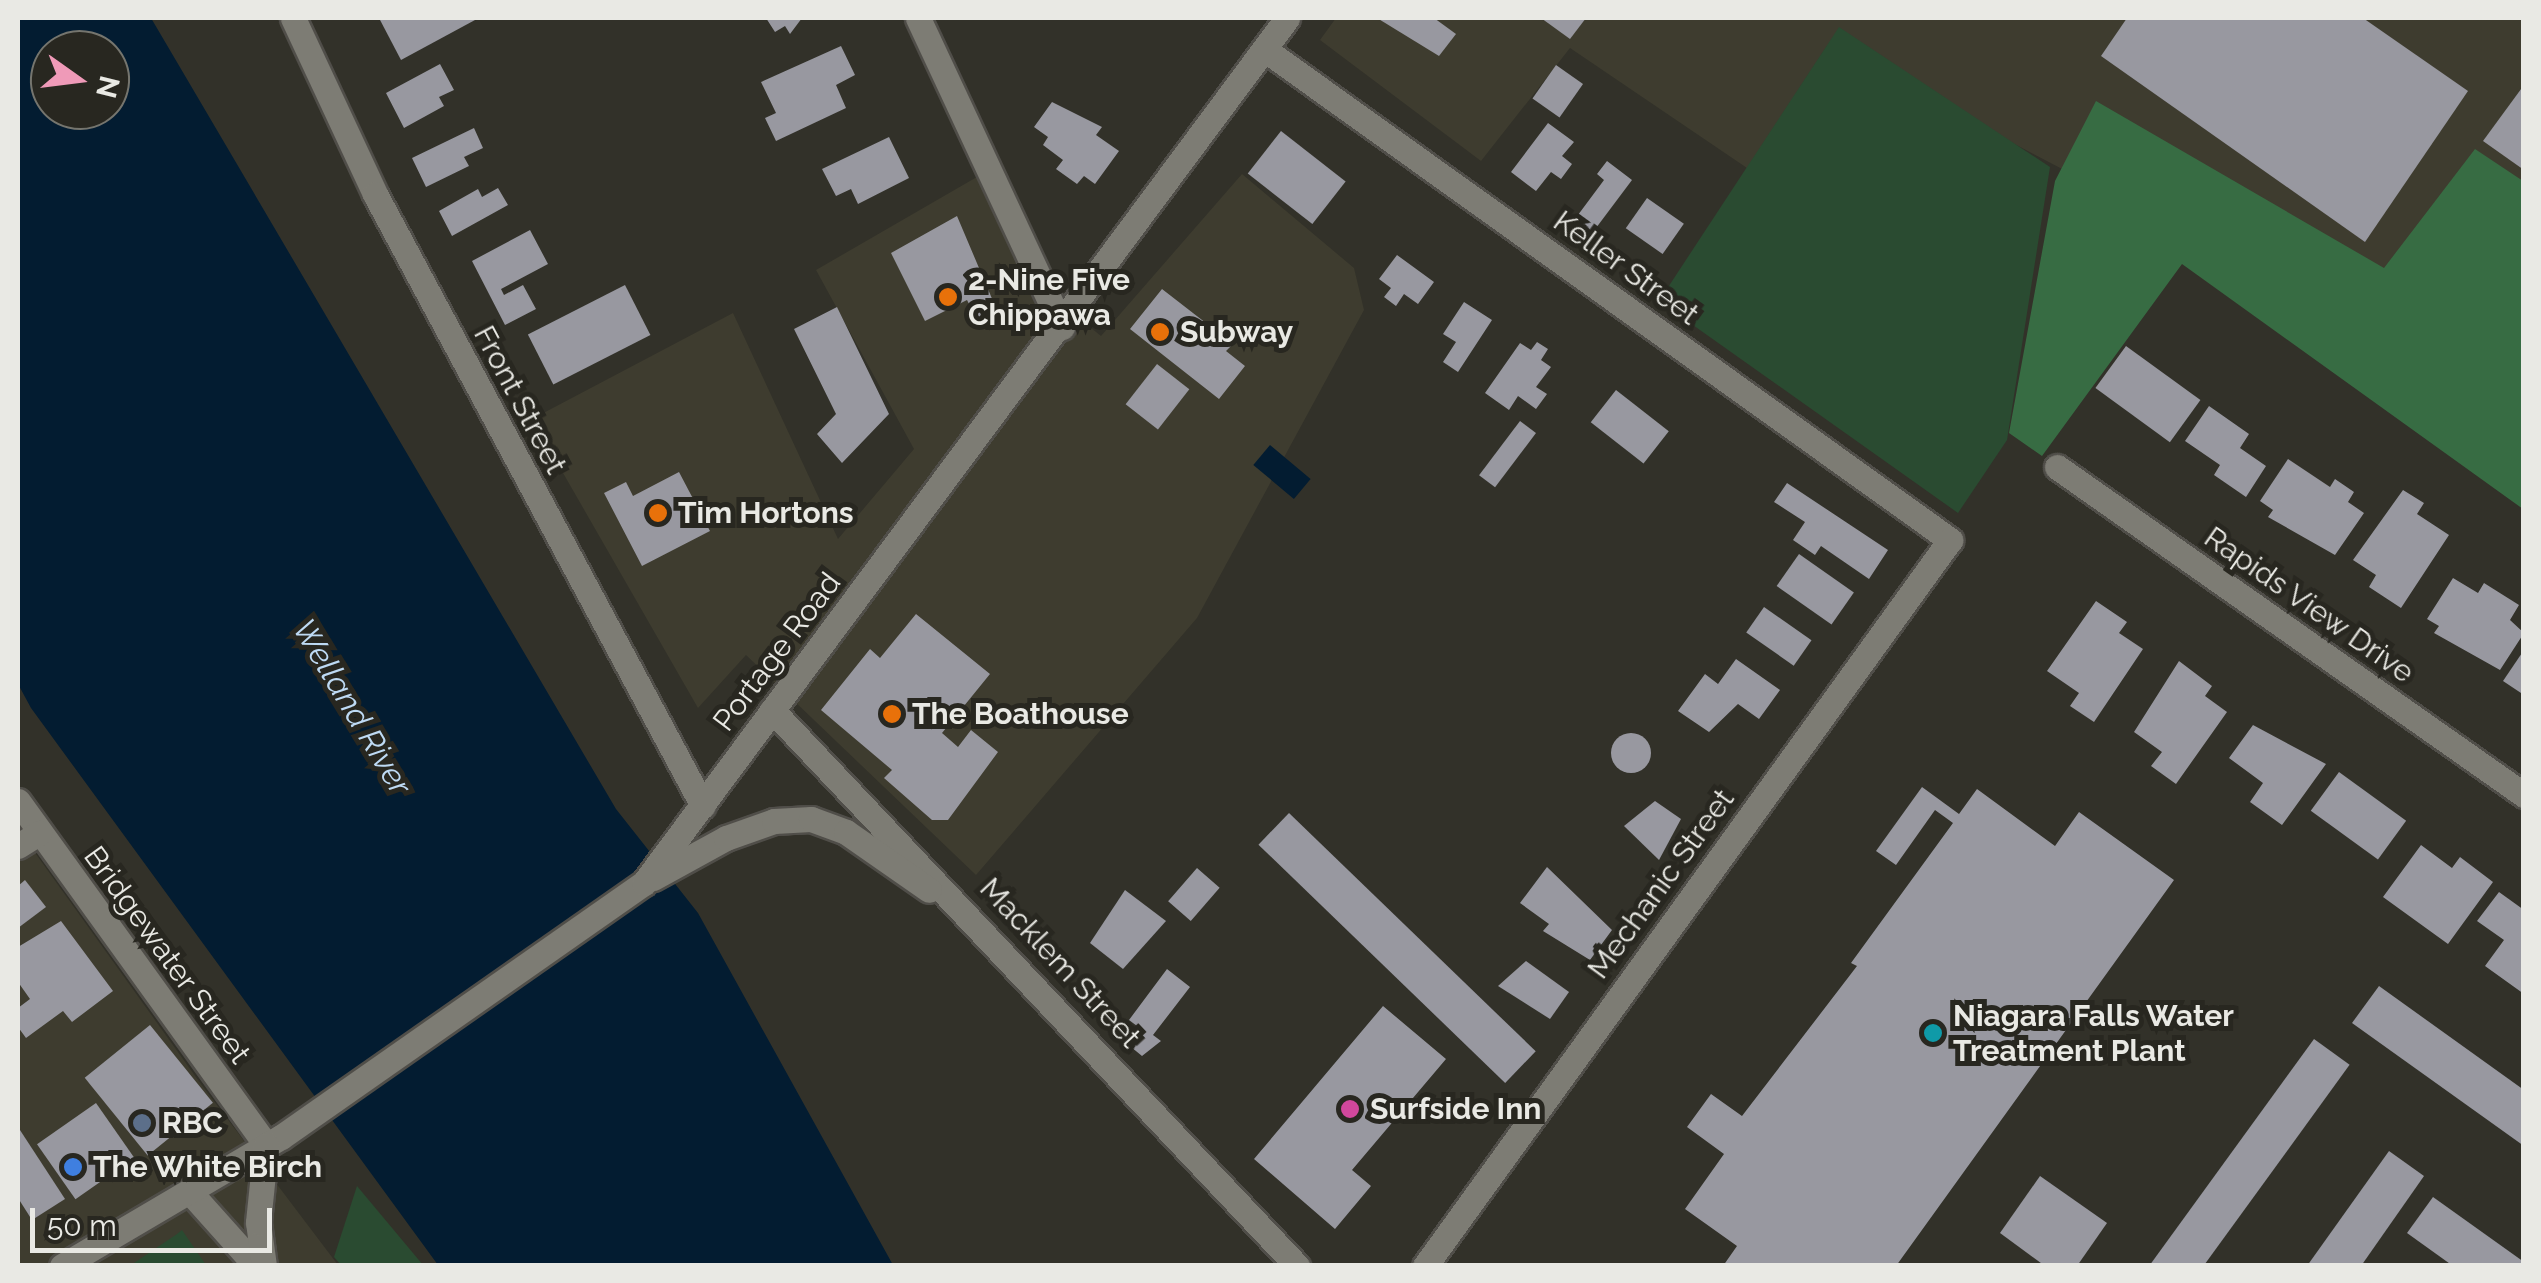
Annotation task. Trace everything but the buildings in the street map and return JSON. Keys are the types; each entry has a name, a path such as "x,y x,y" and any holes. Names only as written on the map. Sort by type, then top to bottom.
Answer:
{"street":[{"name":"Front Street","path":"293,18 375,194 702,806"},
{"path":"918,18 1062,327"},
{"name":"Portage Road","path":"62,1266 274,1141 644,883 1062,327 1287,18"},
{"name":"Keller Street","path":"1264,49 1950,540"},
{"name":"Rapids View Drive","path":"2057,467 2524,795"},
{"name":"Mechanic Street","path":"1425,1266 1950,540"},
{"name":"Macklem Street","path":"772,710 994,940 1297,1266"},
{"name":"Bridgewater Street","path":"18,801 28,839 274,1141"},
{"path":"644,883 726,838 774,821 828,825 994,940"},
{"path":"260,1266 258,1222 274,1141"},
{"path":"189,1191 260,1266"}],"shaded area":[{"path":"1336,18 2523,18 2523,472 2154,217 1827,46 1747,168 1570,48 1481,161 1320,40"},
{"path":"989,170 1043,289 1101,336 1242,174 1354,268 1364,310 1197,618 976,875 746,655 698,708 532,419 733,313 838,539 914,449 816,270"},
{"path":"18,829 198,1080 338,1265 18,1265"}],"green space":[{"path":"1839,27 2050,167 2007,440 1958,513 1659,301"},
{"path":"2096,101 2384,268 2475,149 2523,181 2523,509 2182,264 2042,456 2009,433 2055,181"},
{"path":"357,1186 423,1265 341,1265 334,1257"},
{"path":"182,1230 206,1265 131,1265 177,1234"}],"water":[{"name":"Welland River","path":"18,18 151,18 616,809 698,913 893,1265 438,1265 31,708 18,684"},
{"path":"1270,445 1311,479 1294,499 1253,465"}],"place":[{"name":"2-Nine Five Chippawa","path":"948,297"},
{"name":"Subway","path":"1160,332"},
{"name":"Tim Hortons","path":"658,513"},
{"name":"The Boathouse","path":"892,714"},
{"name":"Niagara Falls Water Treatment Plant","path":"1933,1033"},
{"name":"Surfside Inn","path":"1350,1109"},
{"name":"RBC","path":"142,1123"},
{"name":"The White Birch","path":"73,1167"}]}
